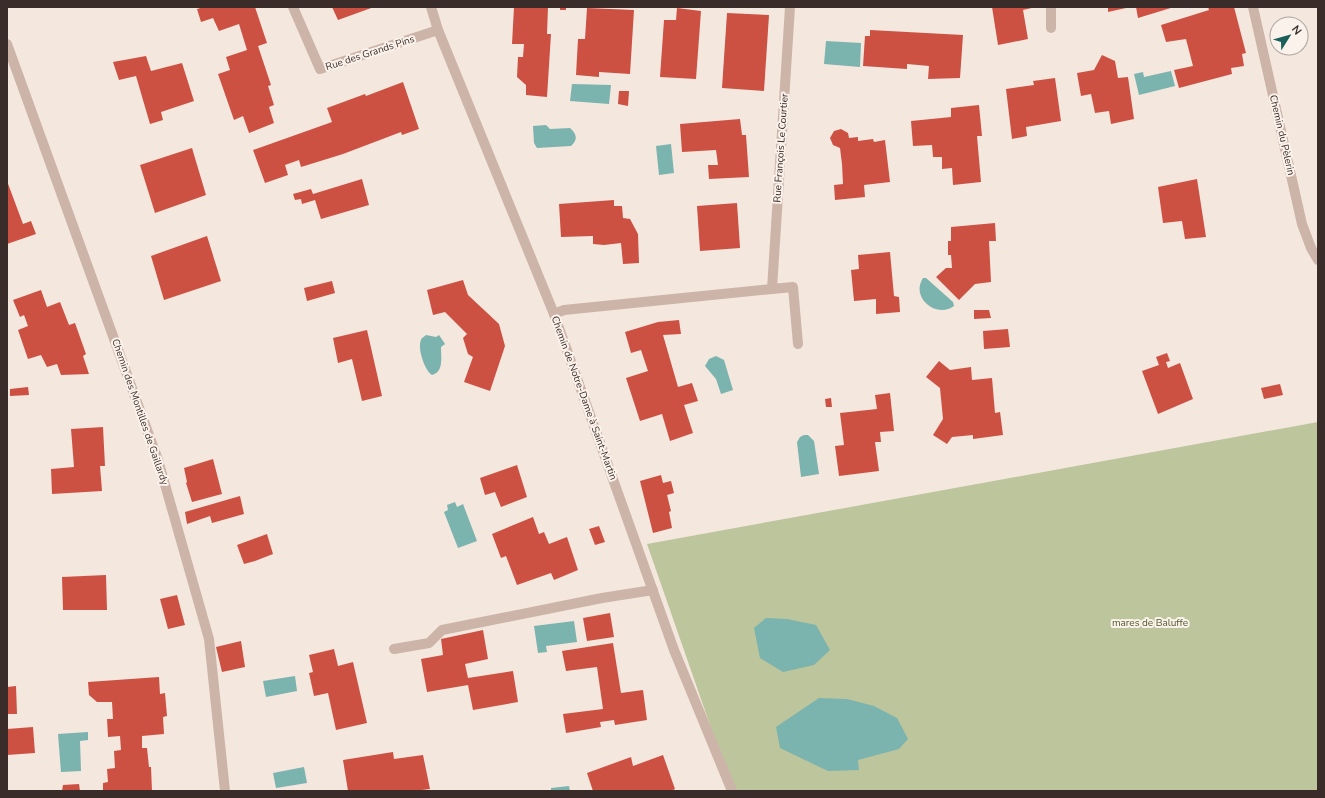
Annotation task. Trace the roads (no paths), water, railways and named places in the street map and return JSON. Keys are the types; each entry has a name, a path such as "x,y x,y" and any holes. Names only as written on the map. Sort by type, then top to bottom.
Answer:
{"street":[{"name":"Rue des Grands Pins","path":"293,7 320,69 438,30"},
{"name":"Chemin de Notre-Dame à Saint-Martin","path":"431,7 438,30 554,314 674,650 732,791"},
{"name":"Rue François Le Courtier","path":"772,289 790,7"},
{"path":"1051,7 1051,28"},
{"name":"Chemin du Pèlerin","path":"1253,7 1302,224 1311,248 1318,260"},
{"name":"Chemin des Montilles de Gaillardy","path":"7,44 158,460 209,639 225,791"},
{"path":"554,314 564,310 793,287 798,344"},
{"path":"394,650 429,643 442,630 653,590"}],"water":[{"path":"826,41 861,43 860,67 824,64"},
{"path":"1171,71 1175,86 1139,95 1134,74 1143,72 1144,77"},
{"path":"572,84 611,85 609,104 570,101"},
{"path":"546,125 550,129 570,128 576,137 575,142 571,146 537,148 534,143 533,126"},
{"path":"671,144 674,173 659,175 656,146"},
{"path":"923,278 926,278 953,302 954,306 940,310 927,304 920,293 920,285"},
{"path":"426,335 436,337 439,335 445,344 441,347 440,367 436,373 432,375 429,373 424,364 420,348 421,339"},
{"path":"716,356 724,360 733,390 721,394 716,379 705,366 709,359"},
{"path":"808,435 814,441 819,474 801,477 797,442 800,437"},
{"path":"455,502 457,507 463,504 477,541 458,548 444,512 448,510 447,505"},
{"path":"766,618 787,619 816,625 830,650 814,665 783,672 760,658 754,628"},
{"path":"574,621 577,642 546,646 547,652 538,653 534,626"},
{"path":"295,676 297,691 266,697 263,681"},
{"path":"819,698 847,699 874,706 897,718 908,739 899,749 858,760 859,770 828,771 780,748 776,727"},
{"path":"88,732 88,740 80,741 81,771 61,772 58,734"},
{"path":"304,767 307,783 276,788 273,773"},
{"path":"569,786 570,791 551,791 551,788"}],"park label":[{"name":"mares de Baluffe","path":"1150,623"}]}
